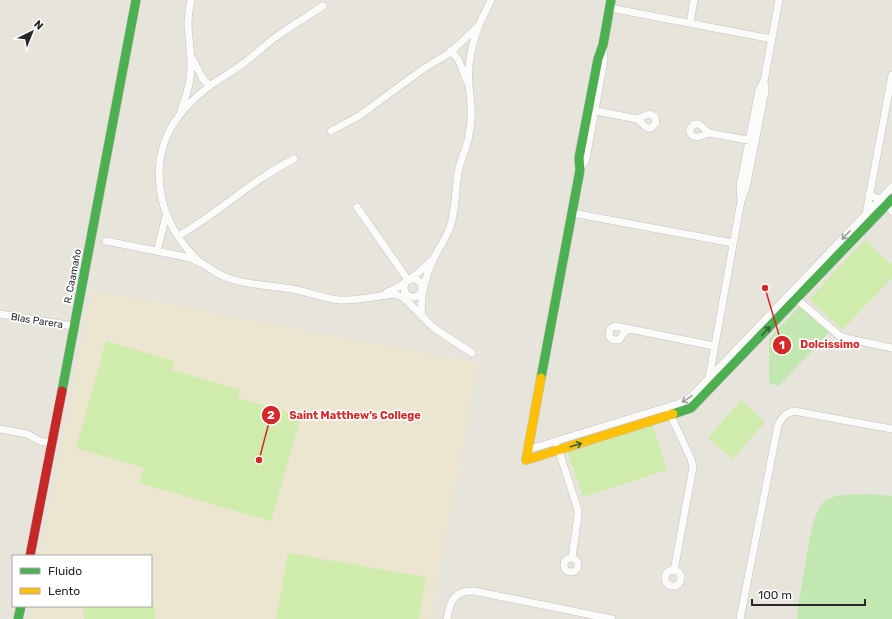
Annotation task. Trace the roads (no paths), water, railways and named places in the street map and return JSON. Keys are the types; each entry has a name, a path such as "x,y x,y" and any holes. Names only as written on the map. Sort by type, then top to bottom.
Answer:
{"street":[{"name":"R. Caamaño","path":"30,555 136,0"},
{"path":"181,112 188,87 192,63 188,19 191,0"},
{"path":"323,6 276,36 246,62 199,94 181,112 168,134 164,145 160,163 159,181 166,216 191,254 202,263 226,278 245,283 287,288 339,300 394,294 407,297 419,295 433,260 450,229 455,207 458,171 471,125 471,102 468,75 469,59 479,25 491,0"},
{"path":"690,23 694,0"},
{"path":"706,394 741,201 746,188 753,141 765,91 764,81 779,0"},
{"path":"772,39 690,23 611,4 603,45 598,59 591,110 579,158 580,170 526,460 557,446 669,411 692,408 706,394 725,367 793,296 866,214 887,204"},
{"path":"331,131 359,116 423,69 451,51 463,42 479,25"},
{"path":"463,42 471,49"},
{"path":"451,51 458,59 469,86"},
{"path":"191,54 201,76 210,86"},
{"path":"458,59 469,59"},
{"path":"863,229 892,75"},
{"path":"190,77 201,76"},
{"path":"188,87 199,94"},
{"path":"591,110 637,119"},
{"path":"709,133 753,141"},
{"path":"162,233 178,236 215,213 266,174 294,159"},
{"path":"793,296 887,204 892,186"},
{"path":"869,195 887,204"},
{"path":"357,207 408,280"},
{"path":"572,214 733,243"},
{"path":"157,251 166,216"},
{"path":"173,254 178,236"},
{"path":"106,241 191,258 202,263"},
{"path":"378,296 392,290 408,280 433,260"},
{"path":"408,280 413,279 419,281 422,288 422,317"},
{"path":"408,280 404,288 407,297 422,317 434,328 472,353"},
{"path":"793,296 841,337 892,348"},
{"name":"Blas Parera","path":"0,314 74,326"},
{"path":"627,329 714,346"},
{"path":"712,359 725,367"},
{"path":"669,411 690,398 708,379 725,367"},
{"path":"669,411 691,459 693,467 674,571"},
{"path":"740,619 778,425 784,415 794,411 892,428"},
{"path":"0,430 27,434 40,441 51,443"},
{"path":"527,450 557,446"},
{"path":"557,446 578,510 572,558"},
{"path":"447,619 449,607 453,599 458,593 466,590 612,619"},
{"path":"18,619 21,607"}],"place":[{"name":"Dolcissimo","path":"765,288"},
{"name":"Saint Matthew's College","path":"259,460"}]}
